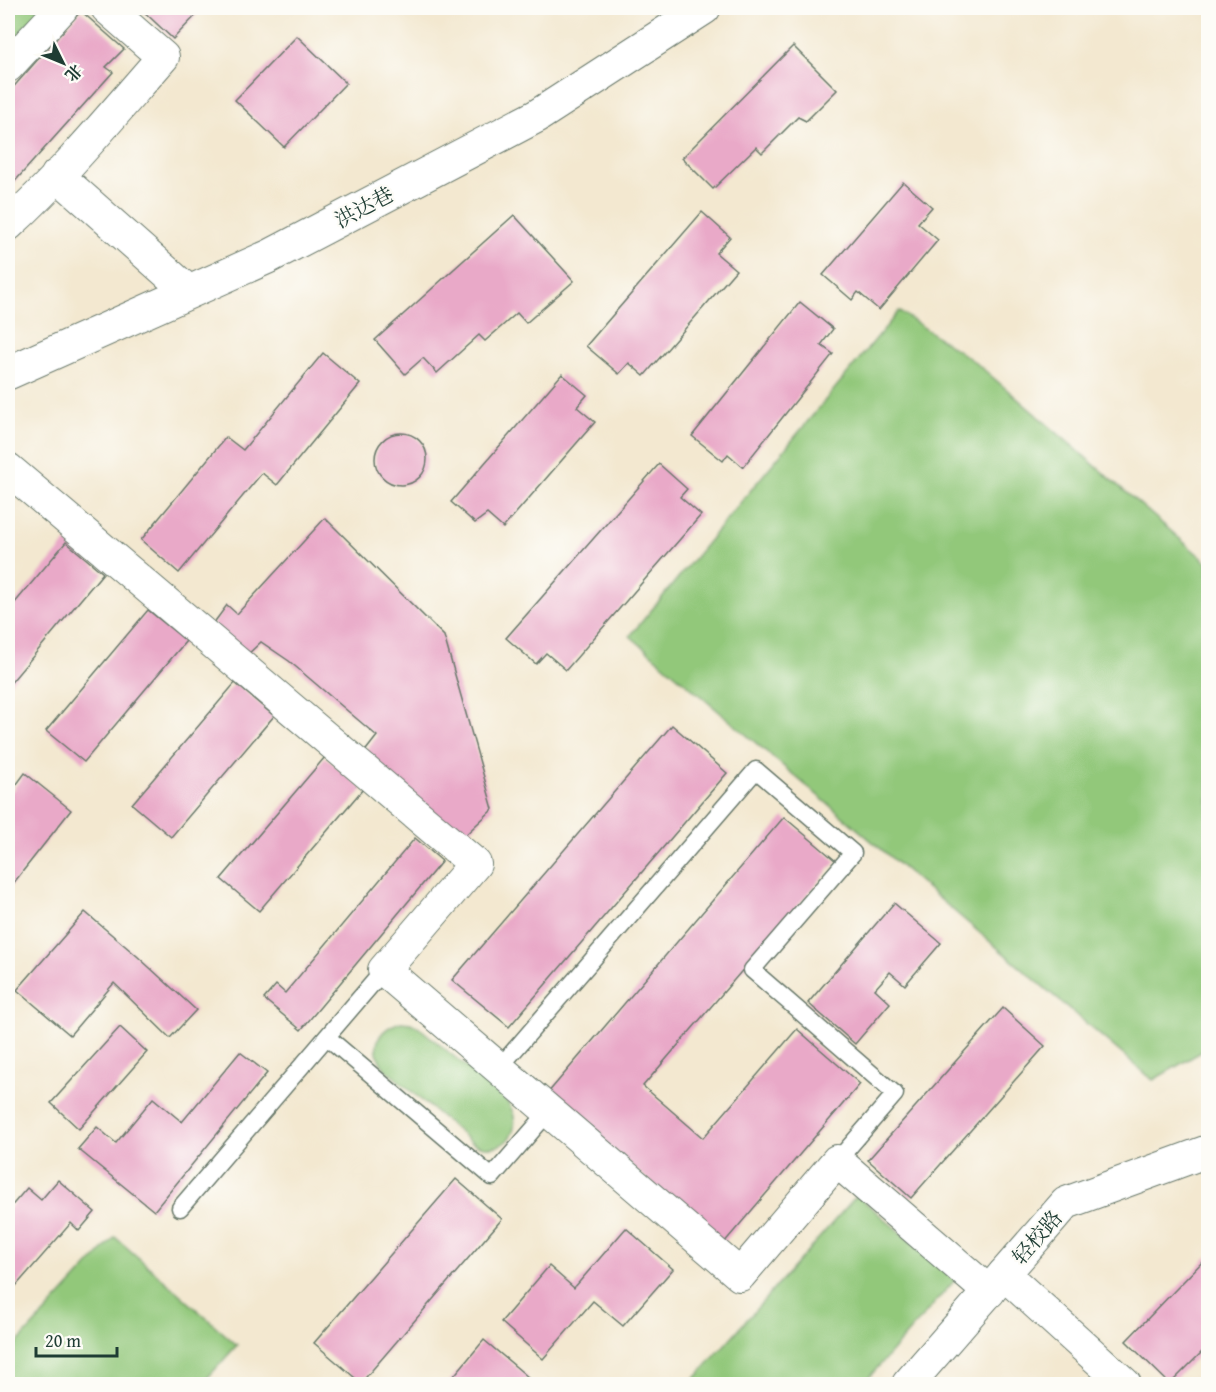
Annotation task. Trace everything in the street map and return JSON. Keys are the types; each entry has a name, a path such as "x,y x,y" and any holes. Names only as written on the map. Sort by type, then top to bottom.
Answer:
{"street":[{"path":"8,66 62,8"},
{"path":"8,225 57,176 163,57 107,8"},
{"name":"洪达巷","path":"8,373 270,256 537,116 704,8"},
{"path":"57,176 189,292"},
{"path":"8,469 475,864 384,970 740,1275 837,1161 1125,1384"},
{"name":"轻校路","path":"908,1384 1066,1203 1209,1151"}],"lane":[{"path":"499,1068 756,770 853,853 752,970 895,1094 837,1161"},
{"path":"180,1208 384,970"},
{"path":"327,1036 492,1177 549,1111"}],"green space":[{"path":"8,8 43,8 8,45"},
{"path":"899,311 975,362 1208,563 1208,1048 1153,1080 630,636"},
{"path":"401,1022 411,1023 421,1029 506,1100 515,1121 509,1139 493,1147 482,1147 471,1142 386,1070 378,1055 378,1041 392,1025"},
{"path":"857,1195 955,1280 863,1384 690,1384"},
{"path":"115,1237 237,1345 202,1384 8,1384 8,1353"}],"building":[{"path":"140,8 203,8 173,39"},
{"path":"81,11 124,49 106,67 113,72 8,189 8,93"},
{"path":"297,36 346,83 284,147 235,100"},
{"path":"793,46 837,90 806,121 798,117 762,153 756,147 713,189 682,158"},
{"path":"903,182 932,207 918,223 938,240 879,310 858,292 852,300 823,275"},
{"path":"702,212 730,237 716,253 736,270 644,376 629,363 619,374 586,346"},
{"path":"514,215 574,281 526,323 517,313 485,341 479,335 437,373 423,358 405,374 375,340"},
{"path":"800,302 833,329 821,345 833,354 743,467 728,454 723,461 692,436"},
{"path":"323,353 360,384 277,485 262,473 179,573 141,540 226,437 243,450"},
{"path":"562,374 587,395 577,407 595,422 503,528 487,514 475,523 451,502"},
{"path":"396,433 406,433 420,440 427,459 420,478 406,485 396,485 386,481 379,474 375,464 375,454 379,444 386,437"},
{"path":"659,464 687,489 680,497 701,515 566,670 546,653 536,664 506,638"},
{"path":"325,518 444,636 493,809 460,840 363,754 377,736 289,661 261,642 246,656 213,624 227,605 237,614"},
{"path":"66,542 103,573 8,686 8,611"},
{"path":"148,610 186,641 84,762 46,731"},
{"path":"235,683 274,716 171,837 132,804"},
{"path":"672,725 727,773 509,1027 452,980"},
{"path":"325,757 363,789 259,911 221,879"},
{"path":"25,773 71,810 8,890 8,796"},
{"path":"784,817 836,861 643,1086 703,1138 797,1029 860,1084 723,1244 547,1094"},
{"path":"415,838 442,861 301,1030 264,999 276,985 285,993"},
{"path":"894,903 941,943 905,985 890,972 875,989 890,1003 855,1044 808,1003"},
{"path":"85,912 196,1010 170,1038 114,983 70,1035 17,990"},
{"path":"1003,1008 1045,1046 911,1198 868,1160"},
{"path":"120,1027 147,1052 79,1129 51,1103"},
{"path":"240,1052 267,1073 154,1211 78,1149 97,1127 116,1143 153,1098 182,1122"},
{"path":"456,1179 502,1219 361,1383 314,1343"},
{"path":"58,1180 95,1212 79,1231 71,1223 8,1295 8,1210 27,1188 41,1200"},
{"path":"626,1228 673,1269 623,1326 593,1301 543,1359 501,1322 549,1266 574,1288"},
{"path":"1208,1256 1208,1346 1170,1384 1126,1341"},
{"path":"484,1340 528,1377 522,1384 447,1384"}]}
